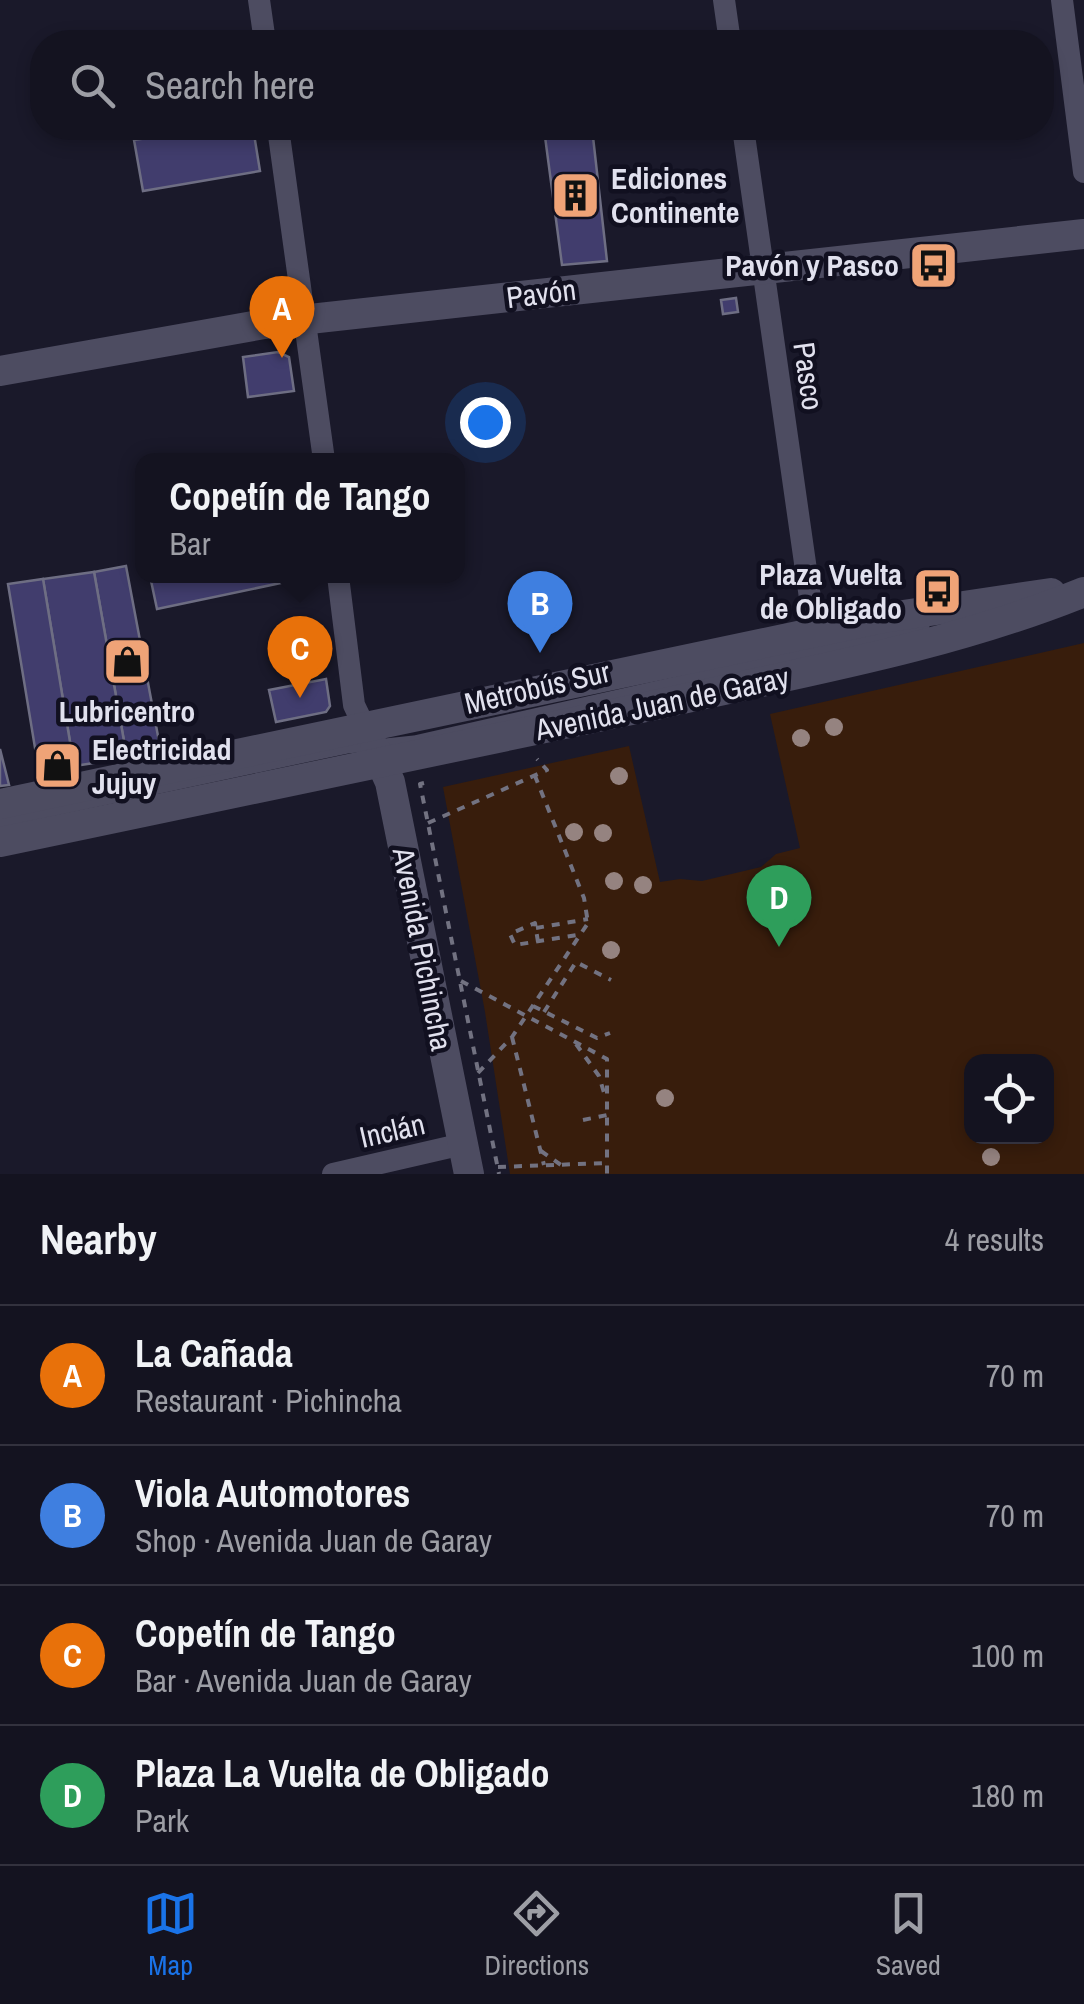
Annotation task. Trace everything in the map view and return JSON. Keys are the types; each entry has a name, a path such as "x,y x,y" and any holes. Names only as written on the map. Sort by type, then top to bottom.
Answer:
{"main road":[{"name":"Pavón","path":"0,371 264,324 1084,234"},
{"name":"Avenida Juan de Garay","path":"0,842 815,632 966,603 1084,591"},
{"name":"Avenida Juan de Garay","path":"0,804 374,746 539,745 1013,619 1084,591"},
{"name":"Avenida Pichincha","path":"374,746 390,782 482,1165"}],"street":[{"path":"259,0 264,30"},
{"path":"724,0 728,30"},
{"path":"1062,0 1084,172"},
{"path":"280,140 323,453"},
{"name":"Pasco","path":"745,140 815,632"},
{"path":"339,583 354,705 374,746"},
{"name":"Inclán","path":"334,1174 482,1165"}],"lane":[{"name":"Metrobús Sur","path":"0,822 347,748 551,712 1084,591"}],"path":[{"path":"428,823 547,770 539,745"},
{"path":"478,1073 512,1037 583,934 588,919 584,898 535,776"},
{"path":"430,782 420,784 478,1073 482,1165 607,1163"},
{"path":"536,928 588,919"},
{"path":"538,942 536,924 510,934 514,946 538,942 583,934"},
{"path":"544,1012 576,962 612,980"},
{"path":"460,980 607,1059 606,1174"},
{"path":"533,1006 597,1038 610,1033"},
{"path":"512,1037 544,1166"},
{"path":"572,1041 598,1076 607,1102"},
{"path":"500,1049 517,1057"},
{"path":"583,1120 607,1115"},
{"path":"540,1151 561,1165"}],"shaded area":[{"path":"1084,643 1084,1174 510,1174 485,1012 443,787 629,746 660,882 702,881 761,867 776,854 800,848 770,714"}],"building":[{"path":"134,140 255,140 260,171 143,191"},
{"name":"Ediciones Continente","path":"545,140 593,140 607,261 562,265"},
{"path":"736,298 738,312 723,314 721,300"},
{"path":"278,352 289,357 294,391 248,397 243,357"},
{"name":"Lubricentro","path":"126,566 161,752 127,758 94,572"},
{"path":"94,572 127,758 74,766 43,579"},
{"path":"43,579 74,766 39,772 8,584"},
{"path":"151,583 281,583 157,609"},
{"path":"326,679 330,706 326,712 276,722 269,690"},
{"path":"0,749 9,785 0,786"}],"place":[{"name":"Ediciones Continente","path":"576,195"},
{"name":"Pavón y Pasco","path":"934,265"},
{"name":"La Cañada","path":"282,358"},
{"name":"Plaza Vuelta de Obligado","path":"937,591"},
{"name":"Viola Automotores","path":"540,653"},
{"name":"Lubricentro","path":"127,662"},
{"name":"Copetín de Tango","path":"300,698"},
{"name":"Electricidad Jujuy","path":"57,766"},
{"name":"Plaza La Vuelta de Obligado","path":"779,947"}]}
